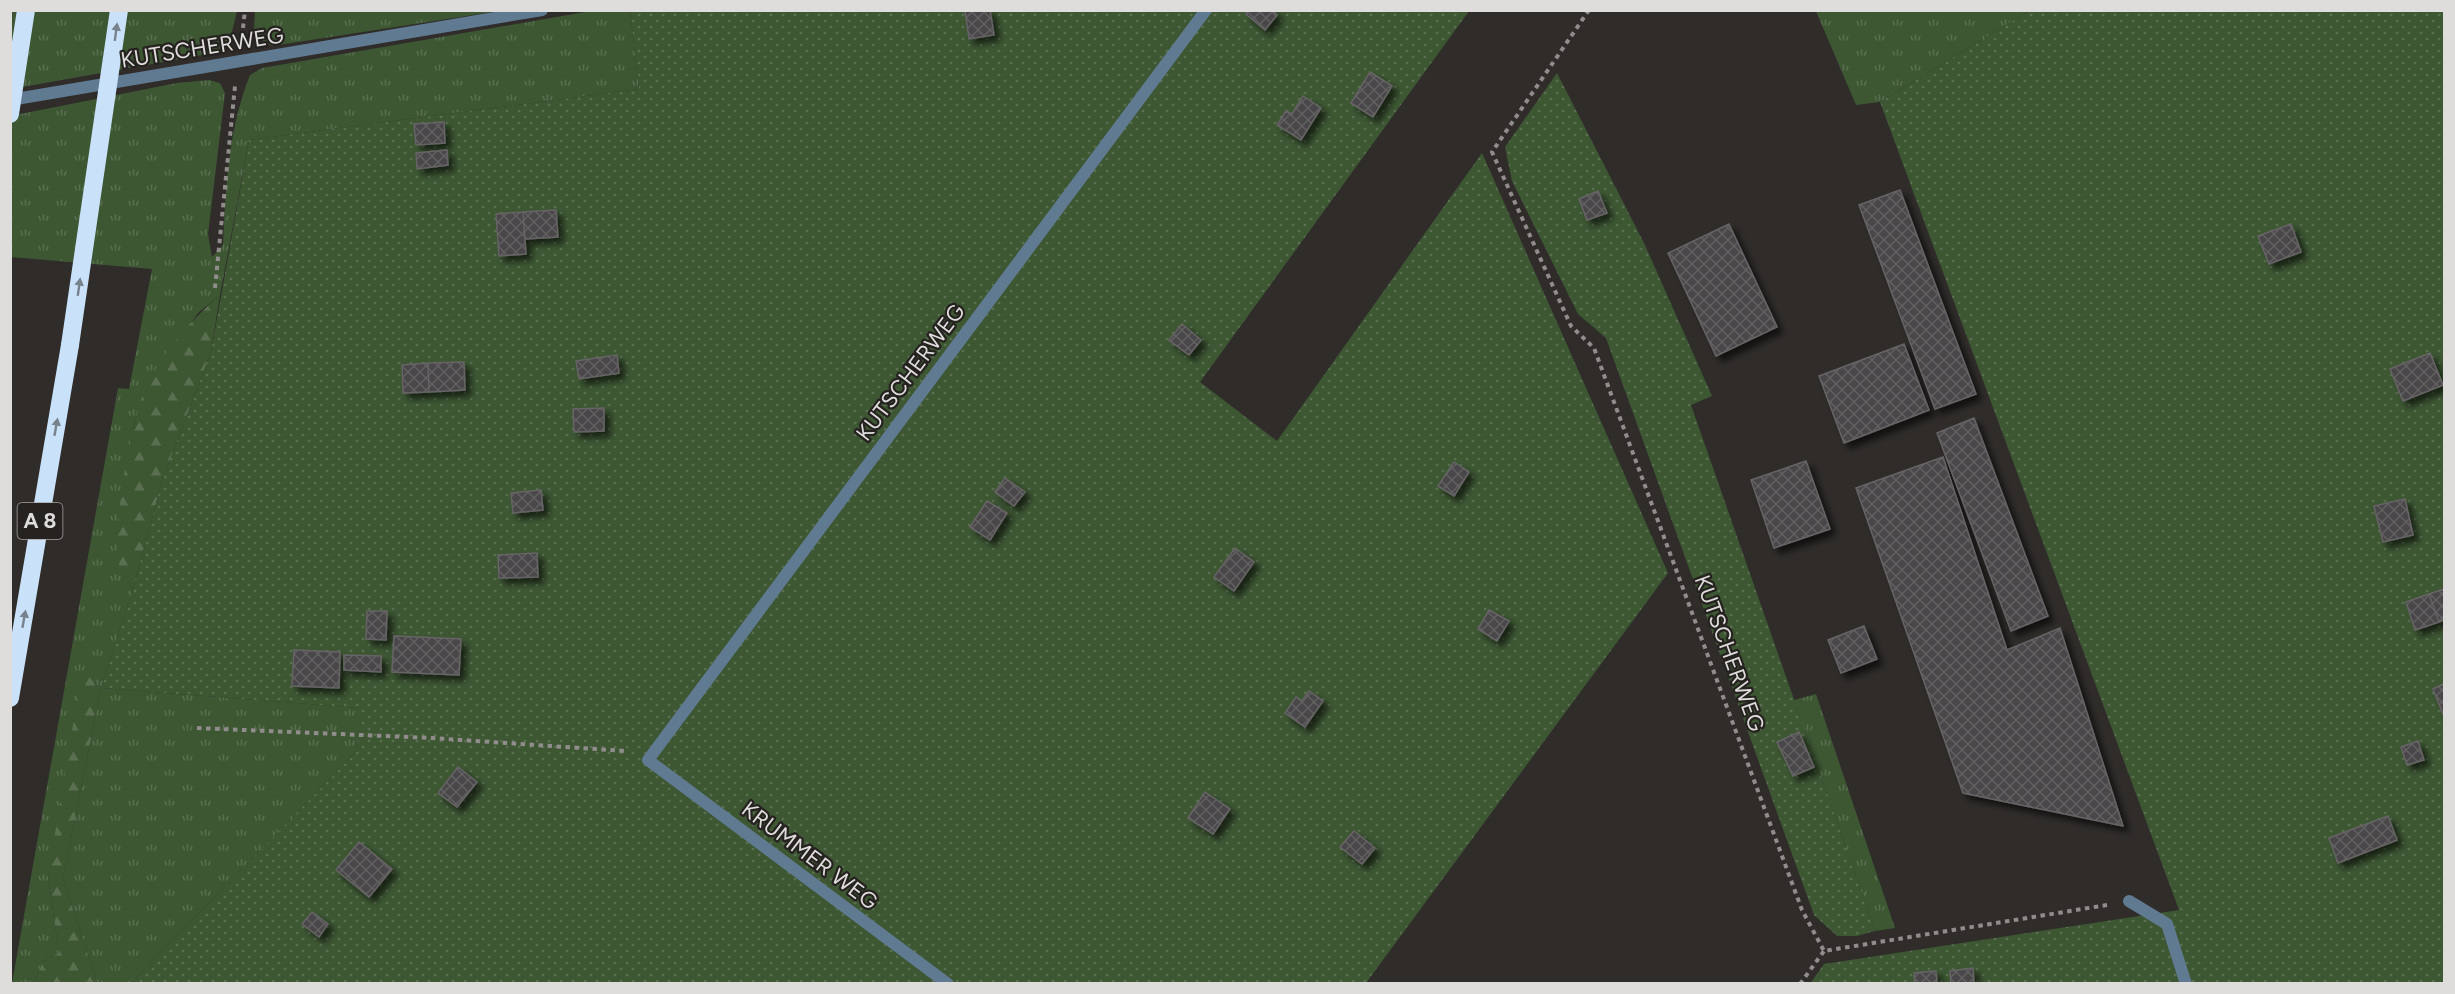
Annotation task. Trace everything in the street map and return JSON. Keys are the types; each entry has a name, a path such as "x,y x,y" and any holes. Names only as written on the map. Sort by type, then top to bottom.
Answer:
{"highway":[{"path":"10,114 26,10"},
{"name":"A 8","path":"10,698 70,345 119,10"}],"lane":[{"name":"KUTSCHERWEG","path":"10,100 542,10"},
{"name":"KUTSCHERWEG","path":"648,760 1206,10"},
{"name":"KRUMMER WEG","path":"648,760 948,984"},
{"path":"2129,901 2167,924 2186,984"}],"path":[{"path":"215,288 231,105 245,10"},
{"name":"KUTSCHERWEG","path":"1589,10 1492,152 1571,326 1594,348 1802,910 1824,951"},
{"path":"197,728 432,738 632,751 648,760"},
{"path":"1800,984 1824,951 2129,901"}],"green space":[{"path":"255,10 499,11 272,46 257,38 254,30"},
{"path":"11,11 237,11 229,44 220,52 11,89"},
{"path":"591,11 630,11 639,89 249,140 220,295 198,313 149,380 134,424 120,512 118,563 133,589 101,688 48,876 59,953 43,961 34,983 12,983 118,388 129,389 152,269 11,257 10,116 177,83 209,80 220,83 225,93 208,234 212,257 223,245 229,159 237,117 250,75 262,68"},
{"path":"630,11 1469,11 1200,382 1277,441 1482,153 1668,573 1366,983 131,983 357,751 360,708 101,688 133,589 162,481 211,352 249,140 639,89"},
{"path":"1816,11 2029,11 1880,102 1856,105"},
{"path":"2029,11 2444,11 2444,983 1810,984 1824,964 2179,910 1880,102"},
{"path":"1557,73 1644,243 1712,396 1691,405 1875,931 1857,936 1837,936 1814,915 1606,338 1578,314 1512,181 1505,147"},
{"path":"220,295 211,352 162,481 133,589 118,561 118,522 125,468 143,393 165,354 200,313"},
{"path":"82,671 101,688 63,879 97,983 34,983 43,961 59,953 48,876"},
{"path":"101,688 361,708 357,751 131,983 97,983 63,879"},
{"path":"1816,694 1895,928 1875,931 1794,700"}],"building":[{"path":"965,10 990,10 994,35 969,39"},
{"path":"1248,10 1272,10 1277,15 1265,30 1246,14"},
{"path":"1370,72 1392,86 1373,117 1351,103"},
{"path":"1303,96 1321,108 1301,140 1277,125 1286,111 1292,114"},
{"path":"444,122 445,143 416,145 414,124"},
{"path":"447,150 448,165 417,169 416,153"},
{"path":"1900,190 1976,394 1935,409 1859,205"},
{"path":"1598,191 1607,213 1587,220 1579,199"},
{"path":"556,210 558,237 525,239 523,212"},
{"path":"523,212 526,254 499,256 496,214"},
{"path":"1729,224 1777,327 1716,356 1668,253"},
{"path":"2291,224 2301,252 2269,264 2258,236"},
{"path":"1182,324 1201,340 1189,355 1169,340"},
{"path":"1904,344 1929,410 1844,443 1819,376"},
{"path":"2430,353 2443,385 2403,401 2390,369"},
{"path":"617,355 619,373 579,379 576,361"},
{"path":"464,362 465,390 429,392 428,363"},
{"path":"428,363 429,392 403,393 402,365"},
{"path":"604,408 604,431 574,432 573,409"},
{"path":"1974,418 2048,616 2011,631 1937,433"},
{"path":"1943,457 2007,650 2060,628 2123,826 1963,793 1856,488"},
{"path":"1806,461 1830,529 1774,548 1751,480"},
{"path":"1454,462 1469,472 1454,496 1438,486"},
{"path":"1005,478 1025,492 1014,506 995,492"},
{"path":"541,490 543,510 513,513 511,493"},
{"path":"2405,499 2413,535 2383,542 2374,506"},
{"path":"987,501 1007,513 990,540 970,527"},
{"path":"1235,548 1254,562 1234,591 1214,577"},
{"path":"537,553 538,577 499,578 498,555"},
{"path":"2444,589 2444,620 2439,622 2429,594"},
{"path":"2429,594 2439,622 2415,630 2406,602"},
{"path":"1489,610 1509,621 1497,641 1478,629"},
{"path":"367,611 387,611 386,640 366,639"},
{"path":"1864,626 1877,659 1841,673 1828,640"},
{"path":"394,636 461,639 459,675 392,672"},
{"path":"294,650 340,652 339,688 292,686"},
{"path":"344,655 381,656 381,672 344,670"},
{"path":"2444,684 2444,713 2443,714 2433,689"},
{"path":"1309,691 1323,701 1305,727 1285,713 1296,697 1302,701"},
{"path":"1799,732 1814,767 1793,776 1777,742"},
{"path":"2418,741 2424,760 2407,765 2401,747"},
{"path":"458,767 477,782 457,807 438,793"},
{"path":"1205,792 1230,809 1213,834 1188,818"},
{"path":"2388,816 2397,840 2338,863 2329,838"},
{"path":"1354,831 1375,848 1362,864 1340,847"},
{"path":"359,842 392,869 369,897 336,870"},
{"path":"312,912 328,924 319,937 302,924"},
{"path":"1973,968 1974,984 1951,984 1950,971"},
{"path":"1936,971 1937,984 1915,984 1914,973"}]}
